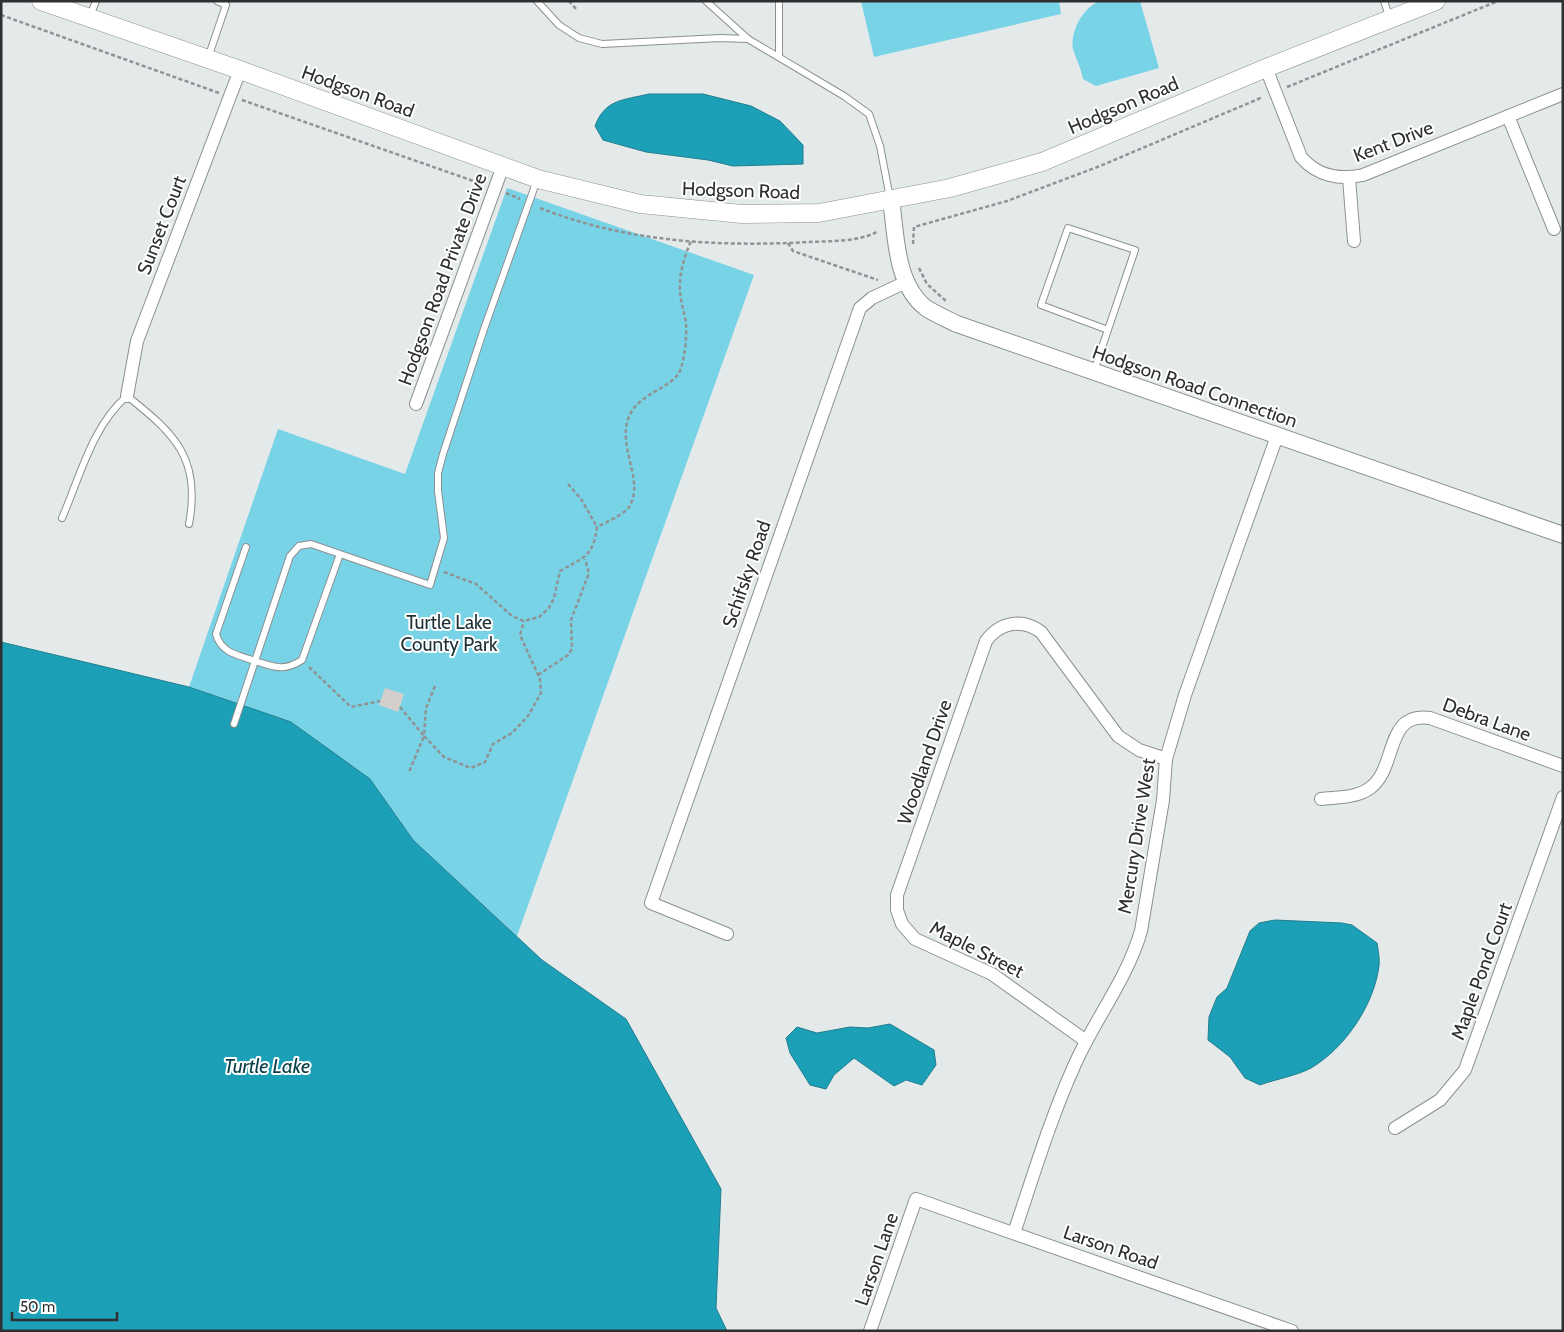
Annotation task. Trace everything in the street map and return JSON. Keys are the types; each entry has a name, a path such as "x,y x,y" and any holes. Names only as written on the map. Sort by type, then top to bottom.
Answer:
{"main road":[{"name":"Hodgson Road","path":"41,1 93,9 208,58 538,179 640,204 691,211 742,214 819,213 950,188 1042,162 1266,68 1436,1"}],"street":[{"name":"Kent Drive","path":"1266,68 1301,157 1309,166 1335,177 1349,178 1363,175 1563,94"},
{"name":"Sunset Court","path":"127,396 137,341 240,70"},
{"path":"1508,116 1554,229"},
{"name":"Hodgson Road Private Drive","path":"416,404 503,166"},
{"path":"1349,178 1354,241"},
{"name":"Hodgson Road Connection","path":"891,200 900,260 906,282 914,296 926,308 957,324 1563,535"},
{"name":"Schifsky Road","path":"727,934 651,903 860,308 872,298 906,282"},
{"name":"Mercury Drive West","path":"1014,1233 1058,1103 1086,1041 1125,974 1141,931 1163,800 1166,759 1186,695 1277,436"},
{"name":"Woodland Drive","path":"897,895 986,641 996,630 1010,624 1020,623 1041,632 1118,736 1139,750 1166,759"},
{"name":"Debra Lane","path":"1322,799 1360,794 1370,788 1384,770 1399,729 1404,722 1420,716 1563,766"},
{"name":"Maple Pond Court","path":"1395,1128 1440,1100 1464,1070 1563,797"},
{"name":"Maple Street","path":"897,895 897,910 902,924 915,939 992,974 1086,1041"},
{"name":"Larson Road","path":"916,1199 1292,1331"},
{"name":"Larson Lane","path":"870,1331 916,1199"}],"lane":[{"path":"208,58 227,3 217,1"},
{"path":"537,1 559,25 579,38 602,44 720,38 748,39"},
{"path":"706,1 748,39 844,96 869,114 880,146 891,200"},
{"path":"779,56 780,1"},
{"path":"1384,1 1391,20"},
{"path":"234,724 290,556 299,546 311,544 430,585 444,538 438,491 438,473 442,454 484,329 538,179"},
{"path":"1093,372 1108,330 1135,250 1068,228 1041,305 1108,330"},
{"path":"62,518 103,425 118,403 127,396 159,421 178,443 189,467 192,507 189,524"},
{"path":"246,547 216,634 218,643 224,650 279,668 290,668 302,660 340,554"}],"path":[{"path":"569,1 578,10"},
{"path":"1283,89 1498,1"},
{"path":"1,15 221,93"},
{"path":"913,247 914,227 1025,195 1264,97"},
{"path":"240,100 491,187"},
{"path":"500,190 520,199"},
{"path":"540,208 569,219 624,234 691,241 788,243 870,236 877,232"},
{"path":"596,527 628,508 635,490 624,435 628,417 648,394 675,378 681,368 686,325 680,286 683,262 691,241"},
{"path":"788,243 793,251 878,280"},
{"path":"918,266 927,284 936,294 949,303"},
{"path":"436,569 476,584 512,616 524,622 539,617 554,598 560,571 585,559 594,545 596,527 581,500 568,484"},
{"path":"538,674 568,655 572,649 571,620 589,573 585,559"},
{"path":"400,707 444,757 471,768 485,762 493,744 512,733 528,716 541,693 538,674 520,635 524,622"},
{"path":"302,660 351,706 380,701"},
{"path":"409,772 424,736 426,708 435,686"}],"green space":[{"path":"861,1 1059,1 1061,14 874,57"},
{"path":"1101,1 1140,1 1159,68 1096,86 1083,79 1073,49 1073,42 1076,28 1083,14"},
{"name":"Turtle Lake County Park","path":"507,188 754,275 517,936 413,840 370,779 291,722 189,687 278,429 405,474"}],"water":[{"path":"649,94 703,94 751,106 780,121 803,145 803,164 733,166 708,160 646,152 603,140 595,126 604,110 616,102"},
{"name":"Turtle Lake","path":"1,642 189,687 291,722 370,779 413,840 542,960 626,1019 721,1189 716,1308 727,1331 1,1331"},
{"path":"1275,920 1352,925 1377,943 1379,966 1371,996 1364,1010 1356,1024 1335,1049 1311,1068 1260,1085 1245,1078 1230,1057 1208,1040 1209,1017 1217,997 1227,988 1250,931 1259,923"},
{"path":"890,1024 934,1050 936,1065 922,1085 906,1080 894,1086 854,1058 834,1075 826,1089 810,1085 790,1053 786,1038 797,1027 817,1033 850,1027 868,1028"}],"building":[{"path":"385,688 404,694 398,712 379,705"}]}
